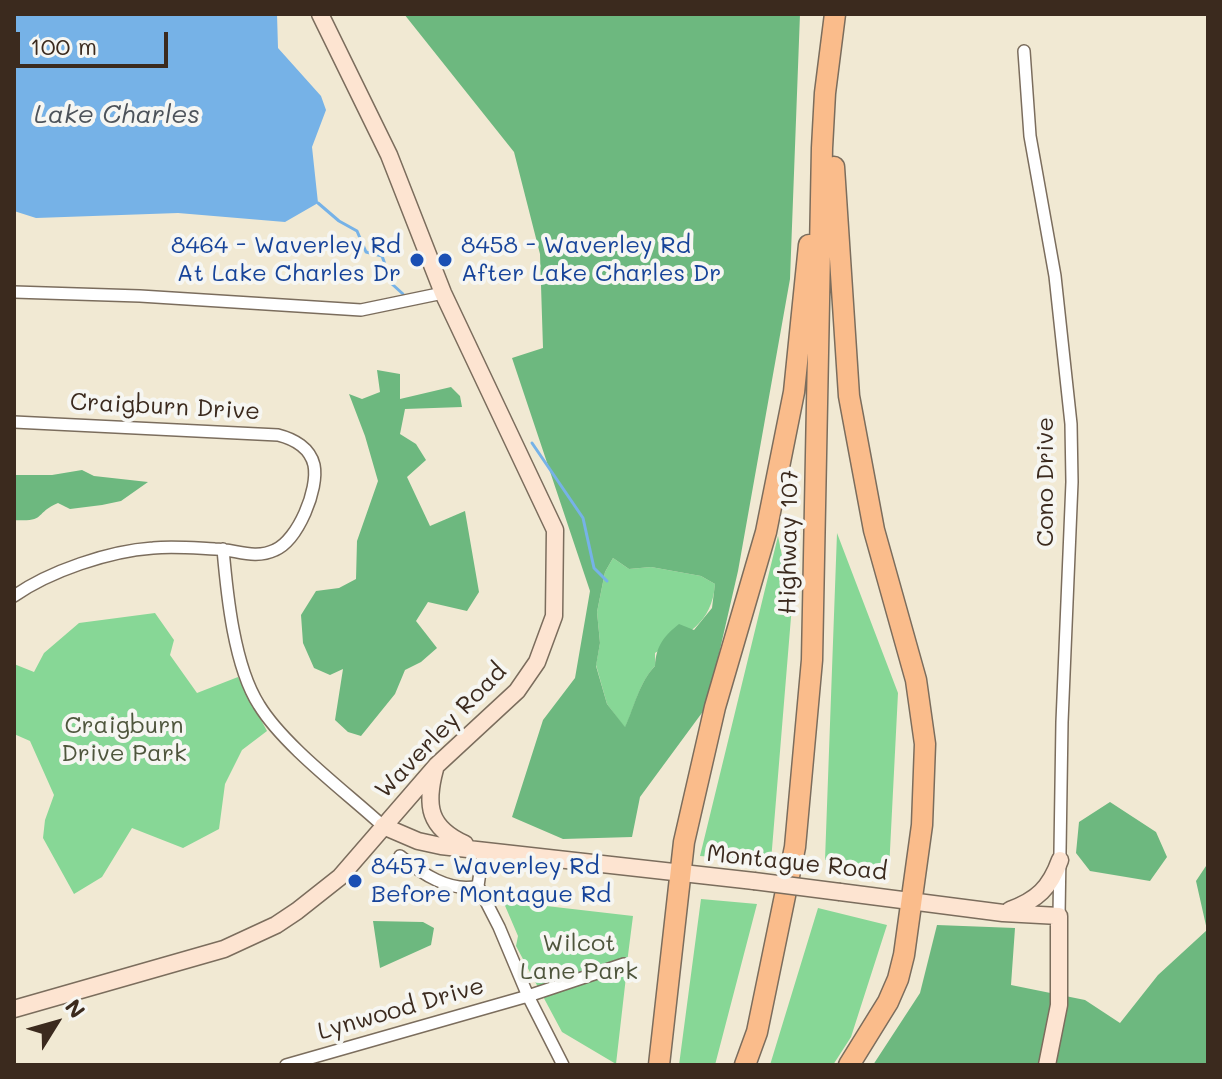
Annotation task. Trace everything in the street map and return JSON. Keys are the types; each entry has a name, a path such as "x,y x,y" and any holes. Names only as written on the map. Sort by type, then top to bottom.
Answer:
{"highway":[{"name":"Highway 107","path":"745,1065 757,1032 795,847 809,691 820,337 822,148 835,14"},
{"path":"831,35 834,169 849,396 874,530 916,680 924,733 922,825 898,979 876,1024 849,1065"},
{"path":"659,1065 684,842 715,707 766,532 794,392 822,148"}],"main road":[{"name":"Waverley Road","path":"14,1009 197,958 250,938 297,911 340,877 437,765 517,691 537,662 554,616 555,530 443,293 389,155 320,14"},
{"path":"437,765 429,793 436,824 441,831 478,850"},
{"name":"Montague Road","path":"383,826 431,845 1003,913 1059,916"},
{"path":"1003,913 1041,895 1054,877 1060,860"},
{"path":"1047,1065 1059,1005 1059,916"}],"street":[{"name":"Cono Drive","path":"1024,51 1030,136 1055,276 1071,424 1072,482 1062,722 1059,916"},
{"path":"14,292 140,296 361,310 443,293"},
{"name":"Craigburn Drive","path":"14,422 268,434 287,437 304,448 314,463 314,482 294,536 280,548 246,555 223,549 152,548 73,567 31,584 14,596"},
{"path":"223,549 241,663 257,703 286,739 383,826"},
{"path":"478,850 478,886 563,1065"},
{"path":"400,856 449,885 478,886"},
{"name":"Lynwood Drive","path":"286,1065 528,996 624,964"}],"green space":[{"path":"404,14 800,14 790,279 738,571 707,706 640,797 632,837 563,839 512,817 543,720 575,678 590,591 512,358 543,348 540,254 514,152","holes":["613,558 629,569 651,567 701,576 715,584 712,608 694,630 679,624 662,642 655,666 641,687 625,727 607,704 596,666 600,643 597,612 605,572"]},
{"path":"377,370 400,374 400,399 451,387 460,396 462,407 405,409 400,434 416,444 426,460 407,477 430,526 465,511 479,592 467,611 428,602 416,621 437,648 421,662 405,670 395,694 361,736 348,732 335,720 343,669 330,675 314,668 303,643 301,615 316,591 339,588 356,579 357,541 378,481 349,394 362,399 380,392"},
{"path":"82,470 94,476 148,482 121,501 70,509 58,503 36,518 14,520 14,475 52,475"},
{"path":"837,533 898,693 889,870 825,860"},
{"path":"778,536 792,605 771,861 700,856"},
{"path":"613,558 629,569 651,567 701,576 715,584 713,598 703,618 687,633 655,653 655,666 641,687 625,728 607,704 596,665 600,643 597,612 605,572"},
{"name":"Craigburn Drive Park","path":"155,613 174,640 170,655 197,693 238,677 267,731 242,750 225,784 219,829 183,848 132,828 102,877 74,894 43,838 45,820 54,795 30,741 14,734 14,664 34,672 44,653 79,623"},
{"path":"1110,802 1156,832 1167,857 1150,881 1090,871 1076,853 1079,822"},
{"path":"1208,863 1208,1065 873,1065 920,993 937,925 1015,928 1011,985 1085,1000 1120,1023 1158,975 1207,930 1196,881"},
{"path":"701,899 757,904 715,1065 679,1065"},
{"name":"Wilcot Lane Park","path":"503,901 633,916 616,1064 562,1032 516,946 518,936"},
{"path":"818,908 887,925 851,1037 833,1065 770,1065"},
{"path":"373,921 423,922 434,928 431,945 380,968"}],"water":[{"name":"Lake Charles","path":"14,14 277,14 278,48 321,96 326,110 312,147 318,203 285,222 178,213 36,218 14,211"}],"waterway":[{"path":"318,203 357,231 366,252 382,256 392,284 403,294"},
{"path":"532,443 583,518 594,568 607,581"}],"place":[{"name":"8464 - Waverley Rd At Lake Charles Dr","path":"417,260"},
{"name":"8458 - Waverley Rd After Lake Charles Dr","path":"445,260"},
{"name":"8457 - Waverley Rd Before Montague Rd","path":"355,881"}]}
